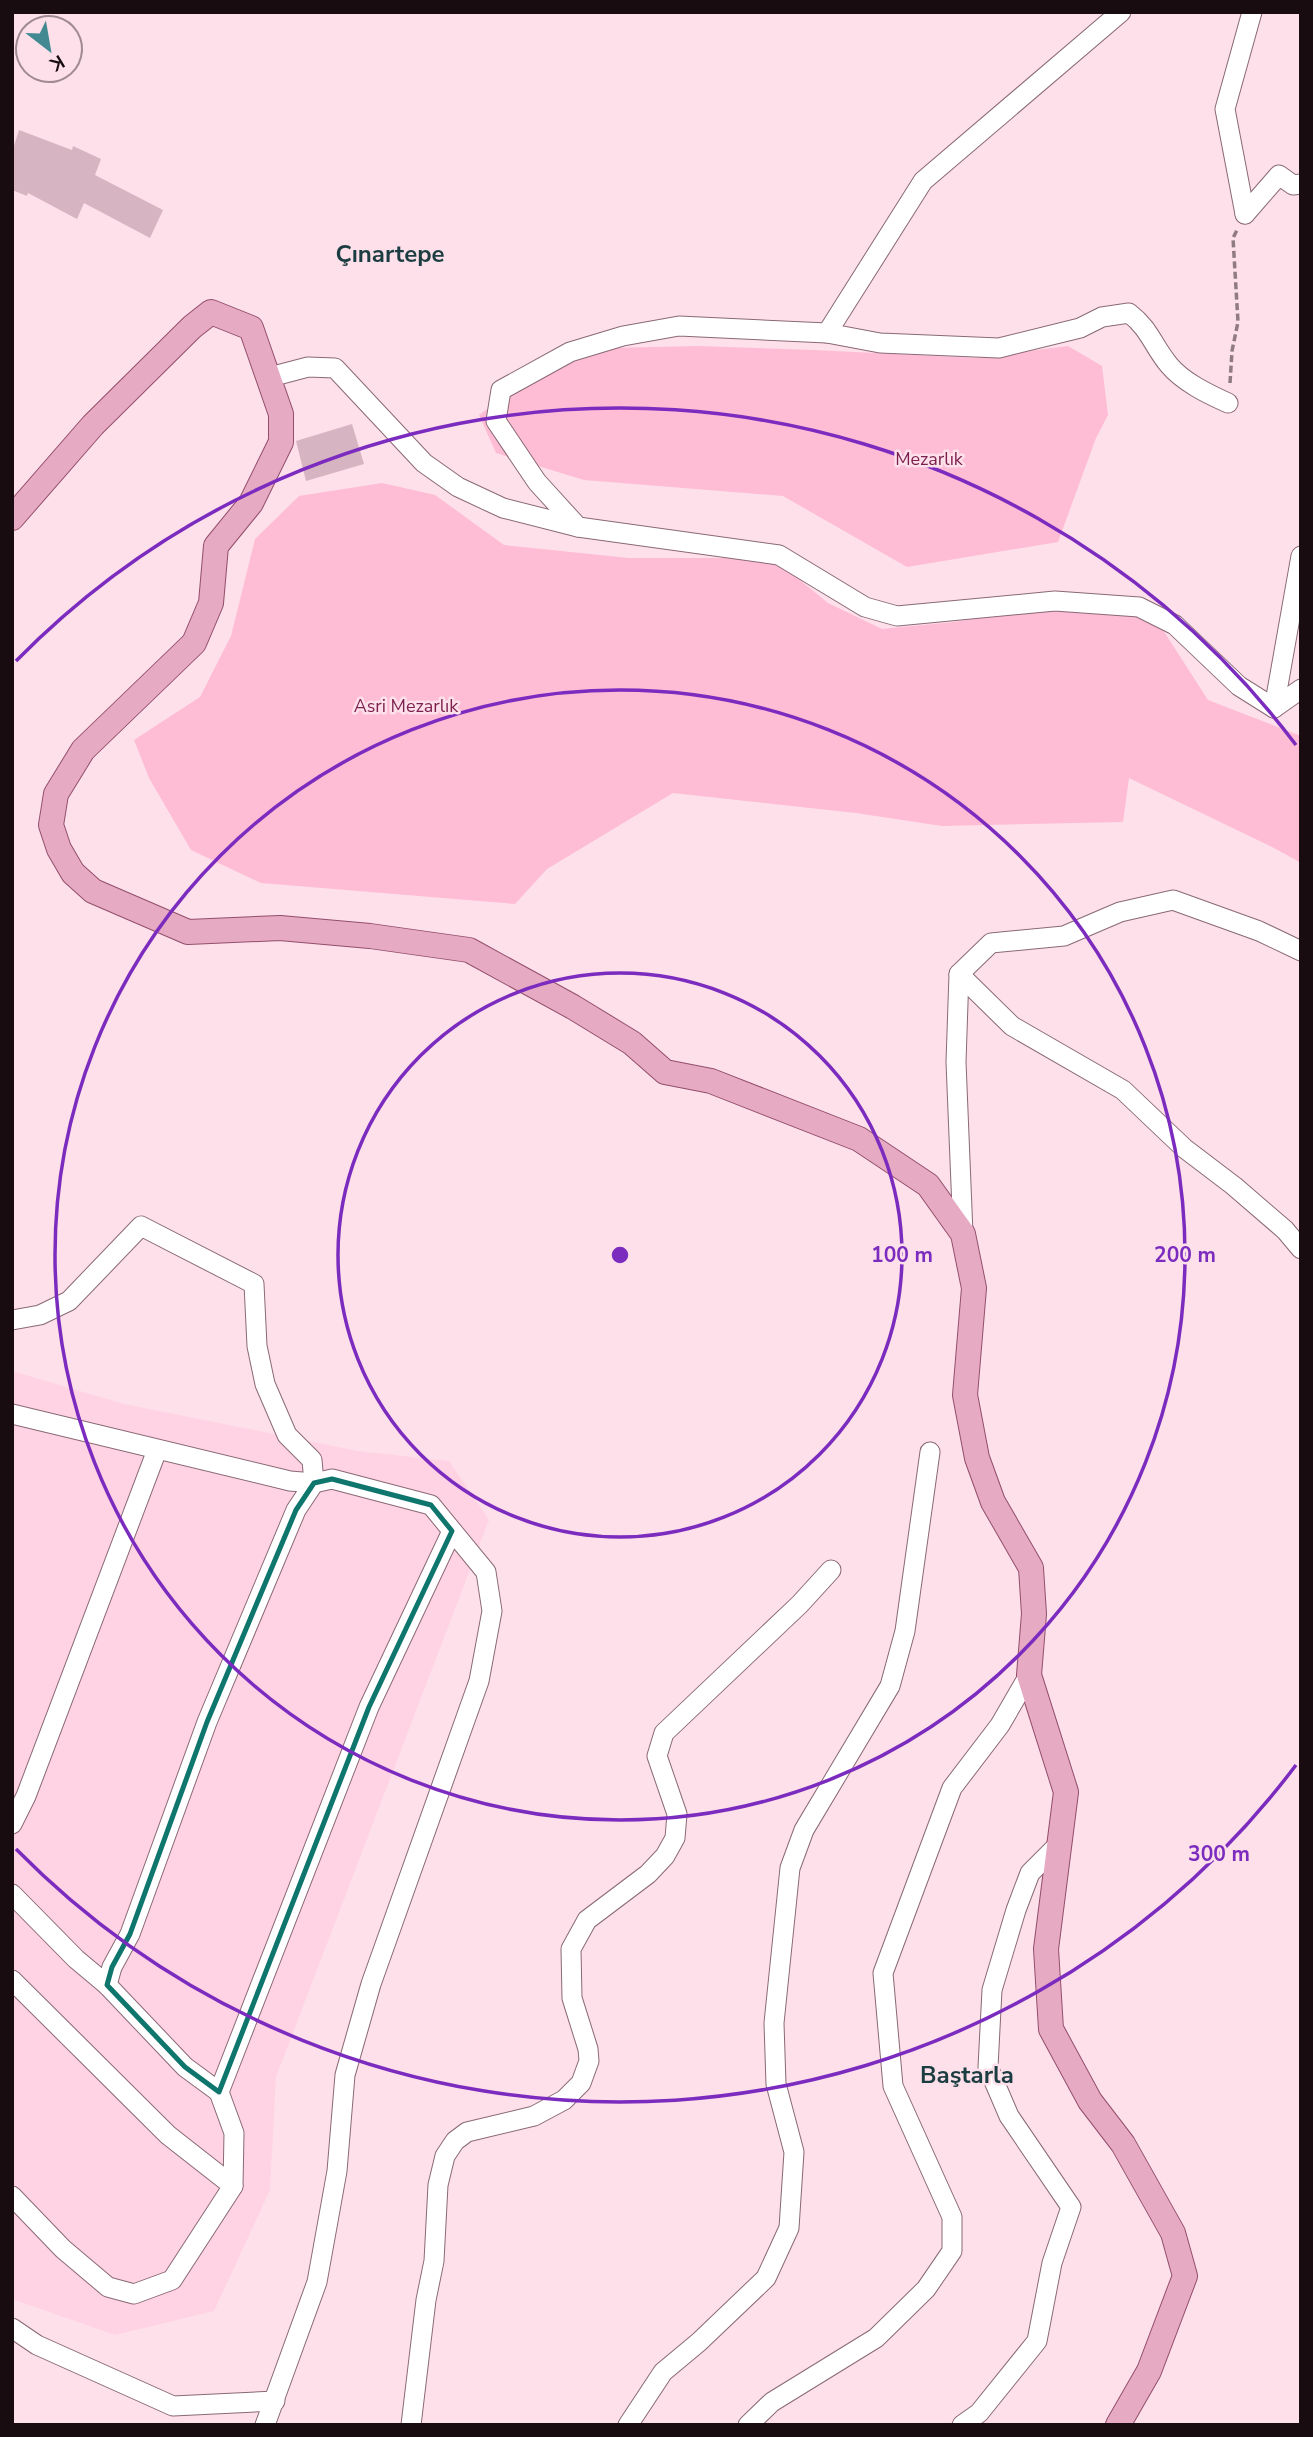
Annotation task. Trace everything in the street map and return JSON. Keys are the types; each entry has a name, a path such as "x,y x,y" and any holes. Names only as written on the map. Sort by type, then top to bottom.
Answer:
{"main road":[{"path":"12,518 93,425 192,327 211,312 251,328 281,414 281,442 251,503 216,546 211,603 194,643 83,750 56,794 51,825 59,849 73,873 93,891 188,932 280,928 370,936 469,950 632,1043 665,1072 710,1081 859,1139 928,1185 963,1234 974,1288 965,1395 977,1458 993,1502 1031,1568 1034,1614 1029,1675 1066,1792 1046,1949 1051,2029 1090,2101 1123,2144 1172,2233 1185,2276 1149,2371 1118,2425"}],"street":[{"path":"827,333 923,181 1121,12"},
{"path":"1245,214 1225,109 1252,12"},
{"path":"1245,214 1279,176 1293,185 1301,184"},
{"path":"578,527 537,482 496,421 501,390 570,352 623,336 679,326 827,333 880,343 999,348 1080,328 1102,317 1129,313 1143,323 1168,364 1186,381 1228,403"},
{"path":"270,377 308,367 335,368 424,463 458,488 503,508 578,527 779,555 864,607 897,616 1055,601 1139,607 1175,625 1239,686 1274,708"},
{"path":"1274,708 1301,556"},
{"path":"1274,708 1301,689"},
{"path":"963,1234 956,1062 958,974 990,943 1064,936 1120,912 1173,900 1259,931 1301,951"},
{"path":"958,974 1012,1026 1123,1090 1184,1148 1285,1230 1301,1249"},
{"path":"12,1320 40,1315 69,1301 141,1226 254,1284 257,1346 265,1384 287,1435 312,1460 314,1483 296,1510 207,1721 130,1934 112,1967 107,1985"},
{"path":"12,1414 290,1481 314,1483 332,1479 431,1505 486,1572 492,1611 479,1681 371,1984 345,2075 337,2171 317,2281 265,2425"},
{"path":"12,1824 26,1796 157,1450"},
{"path":"628,2425 663,2372 699,2342 766,2278 789,2228 794,2152 776,2084 774,2023 790,1868 804,1830 890,1686 905,1630 930,1452"},
{"path":"219,2092 369,1707 452,1531"},
{"path":"411,2425 426,2300 435,2261 438,2185 445,2156 456,2141 467,2133 534,2116 564,2100 581,2083 589,2061 588,2049 572,1998 571,1949 587,1920 648,1874 665,1856 675,1838 677,1815 657,1756 664,1733 800,1604 831,1570"},
{"path":"748,2425 772,2402 876,2338 926,2289 952,2251 953,2217 893,2086 883,1973 952,1787 1000,1726 1029,1675"},
{"path":"962,2425 979,2413 1037,2341 1052,2263 1070,2207 1009,2116 988,2067 992,1990 1016,1910 1030,1873 1058,1845"},
{"path":"12,1894 76,1959 107,1985 185,2067 219,2092 234,2133 233,2186 172,2280 134,2294 108,2287 63,2249 12,2196"},
{"path":"12,1980 169,2135 233,2186"},
{"path":"12,2328 37,2345 173,2406 275,2401"}],"path":[{"path":"1228,403 1232,351 1238,322 1233,237 1245,214"}],"highlighted area":[{"path":"332,1479 431,1505 452,1531 369,1707 219,2092 185,2067 107,1985 112,1967 130,1934 207,1722 296,1510 314,1483"}],"shaded area":[{"path":"12,1371 124,1404 358,1451 449,1461 489,1520 276,2077 270,2190 214,2311 115,2335 12,2299"}],"green space":[{"name":"Mezarlık","path":"699,346 977,358 1068,346 1102,366 1108,415 1096,438 1058,542 907,567 783,496 584,480 496,453 479,415 532,377 610,348"},
{"name":"Asri Mezarlık","path":"382,483 435,495 504,545 629,558 773,558 828,603 882,629 954,622 1057,605 1128,613 1163,630 1208,700 1301,736 1301,863 1129,778 1123,822 942,826 856,813 673,793 547,869 515,904 261,883 191,850 149,778 134,740 200,697 231,636 255,539 299,496"}],"building":[{"path":"19,130 72,150 73,146 101,159 95,175 163,210 150,238 84,203 77,219 28,193 27,196 12,190 12,152"},
{"path":"352,424 364,464 306,481 296,441"}],"district":[{"name":"Çınartepe","path":"390,254"},
{"name":"Baştarla","path":"967,2075"}]}
